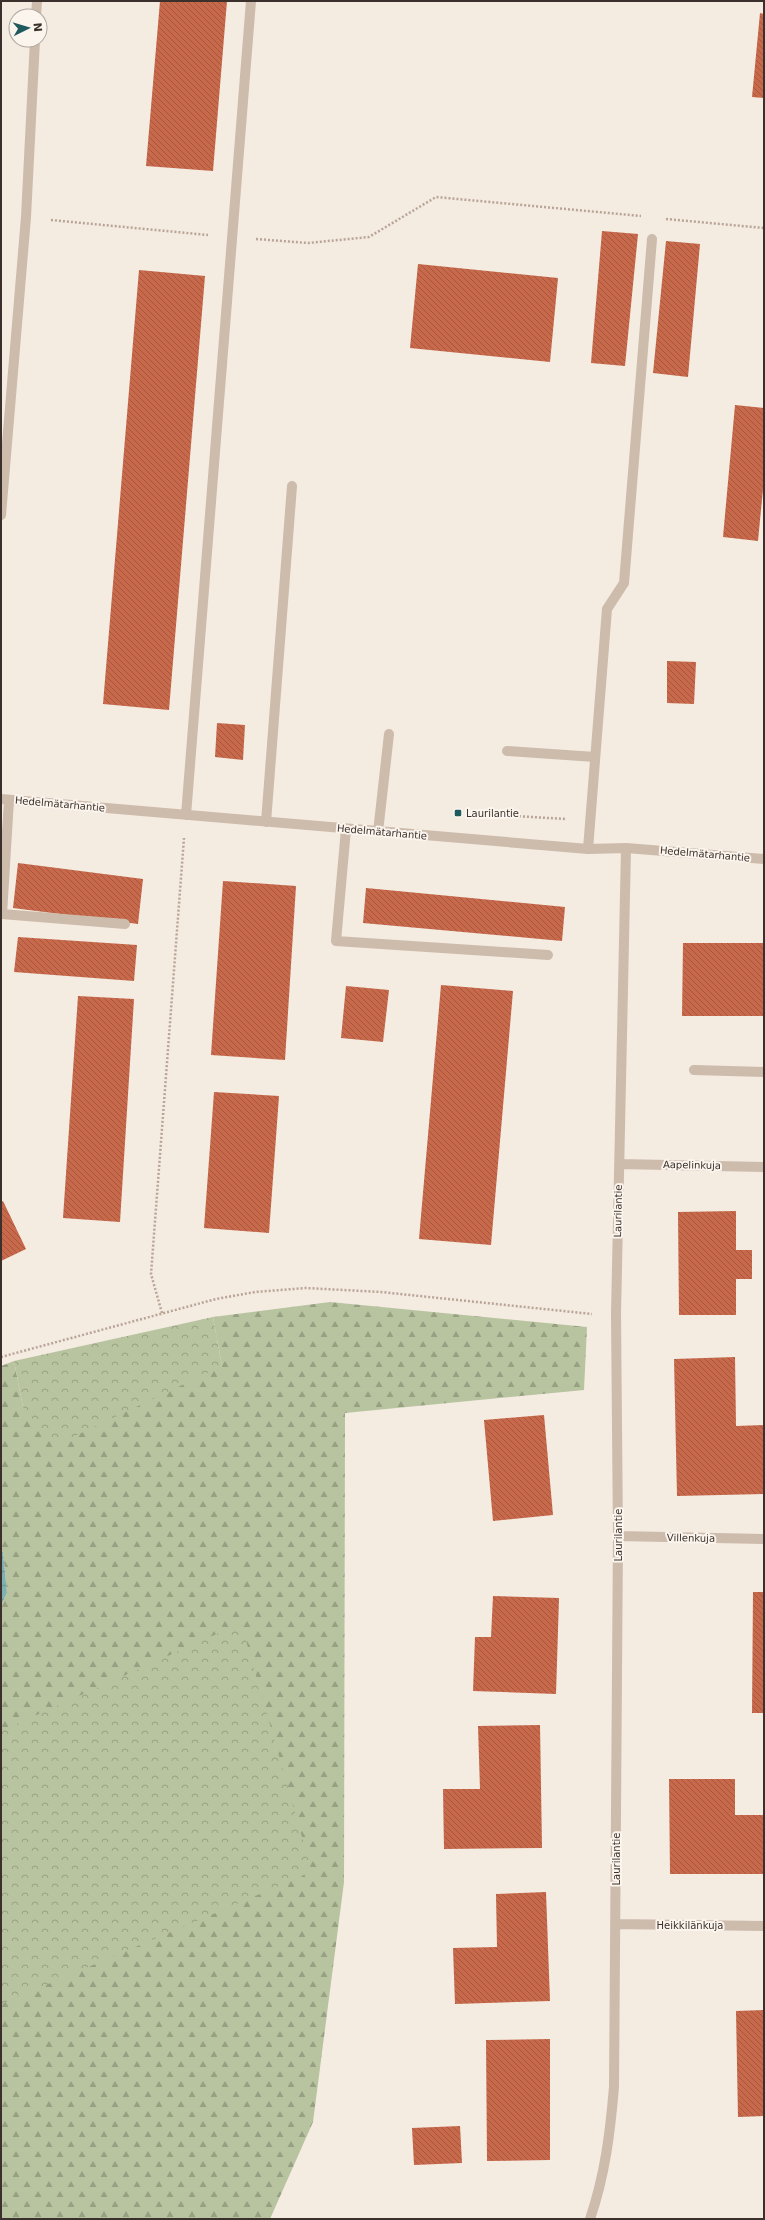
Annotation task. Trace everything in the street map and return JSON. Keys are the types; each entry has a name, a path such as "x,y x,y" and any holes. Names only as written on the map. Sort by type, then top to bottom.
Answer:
{"street":[{"path":"186,815 251,1"},
{"path":"1,515 26,218 35,48"},
{"path":"588,849 607,609 624,584 652,238"},
{"path":"266,822 292,486"},
{"path":"378,832 389,734"},
{"path":"507,750 595,757"},
{"path":"5,800 2,914 124,924"},
{"name":"Hedelmätarhantie","path":"5,800 588,849 626,848 764,859"},
{"path":"346,829 336,941 548,955"},
{"name":"Laurilantie","path":"590,2219 601,2185 609,2143 612,2101 616,1924 618,1536 616,1314 626,848"},
{"path":"694,1070 764,1072"},
{"name":"Aapelinkuja","path":"619,1164 764,1167"},
{"name":"Villenkuja","path":"618,1536 764,1539"},
{"name":"Heikkilänkuja","path":"616,1924 764,1926"}],"path":[{"path":"26,218 308,243 369,237 436,197 647,217"},
{"path":"662,218 764,228"},
{"path":"162,1313 151,1274 186,815"},
{"path":"1,1357 162,1313 255,1292 306,1288 381,1292 587,1314 616,1314"}],"green space":[{"path":"330,1302 587,1327 584,1390 345,1413 344,1882 313,2122 270,2219 1,2219 1,1605 7,1593 3,1552 1,1552 1,1366 14,1361 23,1407 222,1366 213,1317"},
{"path":"213,1317 222,1366 54,1446 23,1407 14,1361"},
{"path":"241,1623 312,1872 1,2004 1,1731"}],"water":[{"path":"1,1552 3,1552 7,1593 1,1605"}],"building":[{"path":"160,1 227,1 213,171 146,166"},
{"path":"760,13 764,14 764,98 752,97"},
{"path":"602,231 638,234 625,366 591,363"},
{"path":"666,241 700,244 688,377 653,373"},
{"path":"418,264 558,278 550,362 410,348"},
{"path":"139,270 205,276 169,710 103,704"},
{"path":"735,405 764,408 764,479 758,541 723,537"},
{"path":"667,661 696,662 694,704 667,703"},
{"path":"217,723 245,725 243,760 215,757"},
{"path":"18,863 143,879 138,924 13,908"},
{"path":"223,881 296,886 285,1060 211,1055"},
{"path":"366,888 565,907 562,941 363,923"},
{"path":"18,937 137,945 134,981 14,972"},
{"path":"683,943 764,943 764,1016 682,1016"},
{"path":"441,985 513,991 491,1245 419,1239"},
{"path":"346,986 389,990 383,1042 341,1038"},
{"path":"78,996 134,999 120,1222 63,1218"},
{"path":"214,1092 279,1096 269,1233 204,1228"},
{"path":"3,1201 26,1249 1,1261 1,1202"},
{"path":"736,1211 736,1250 752,1250 752,1279 736,1279 736,1315 679,1315 678,1212"},
{"path":"735,1357 736,1426 764,1425 764,1494 677,1496 674,1359"},
{"path":"544,1415 553,1515 493,1521 484,1420"},
{"path":"753,1592 764,1592 764,1713 752,1713"},
{"path":"493,1596 559,1598 556,1694 473,1691 475,1637 491,1637"},
{"path":"540,1725 542,1848 444,1849 443,1789 480,1789 478,1726"},
{"path":"669,1779 735,1779 735,1815 764,1815 764,1874 670,1874"},
{"path":"546,1892 550,2001 455,2004 453,1948 497,1947 496,1894"},
{"path":"764,2010 764,2116 738,2117 736,2011"},
{"path":"550,2039 550,2160 487,2161 486,2040"},
{"path":"460,2126 462,2163 414,2165 412,2128"}],"place":[{"name":"Laurilantie","path":"458,813"}]}
